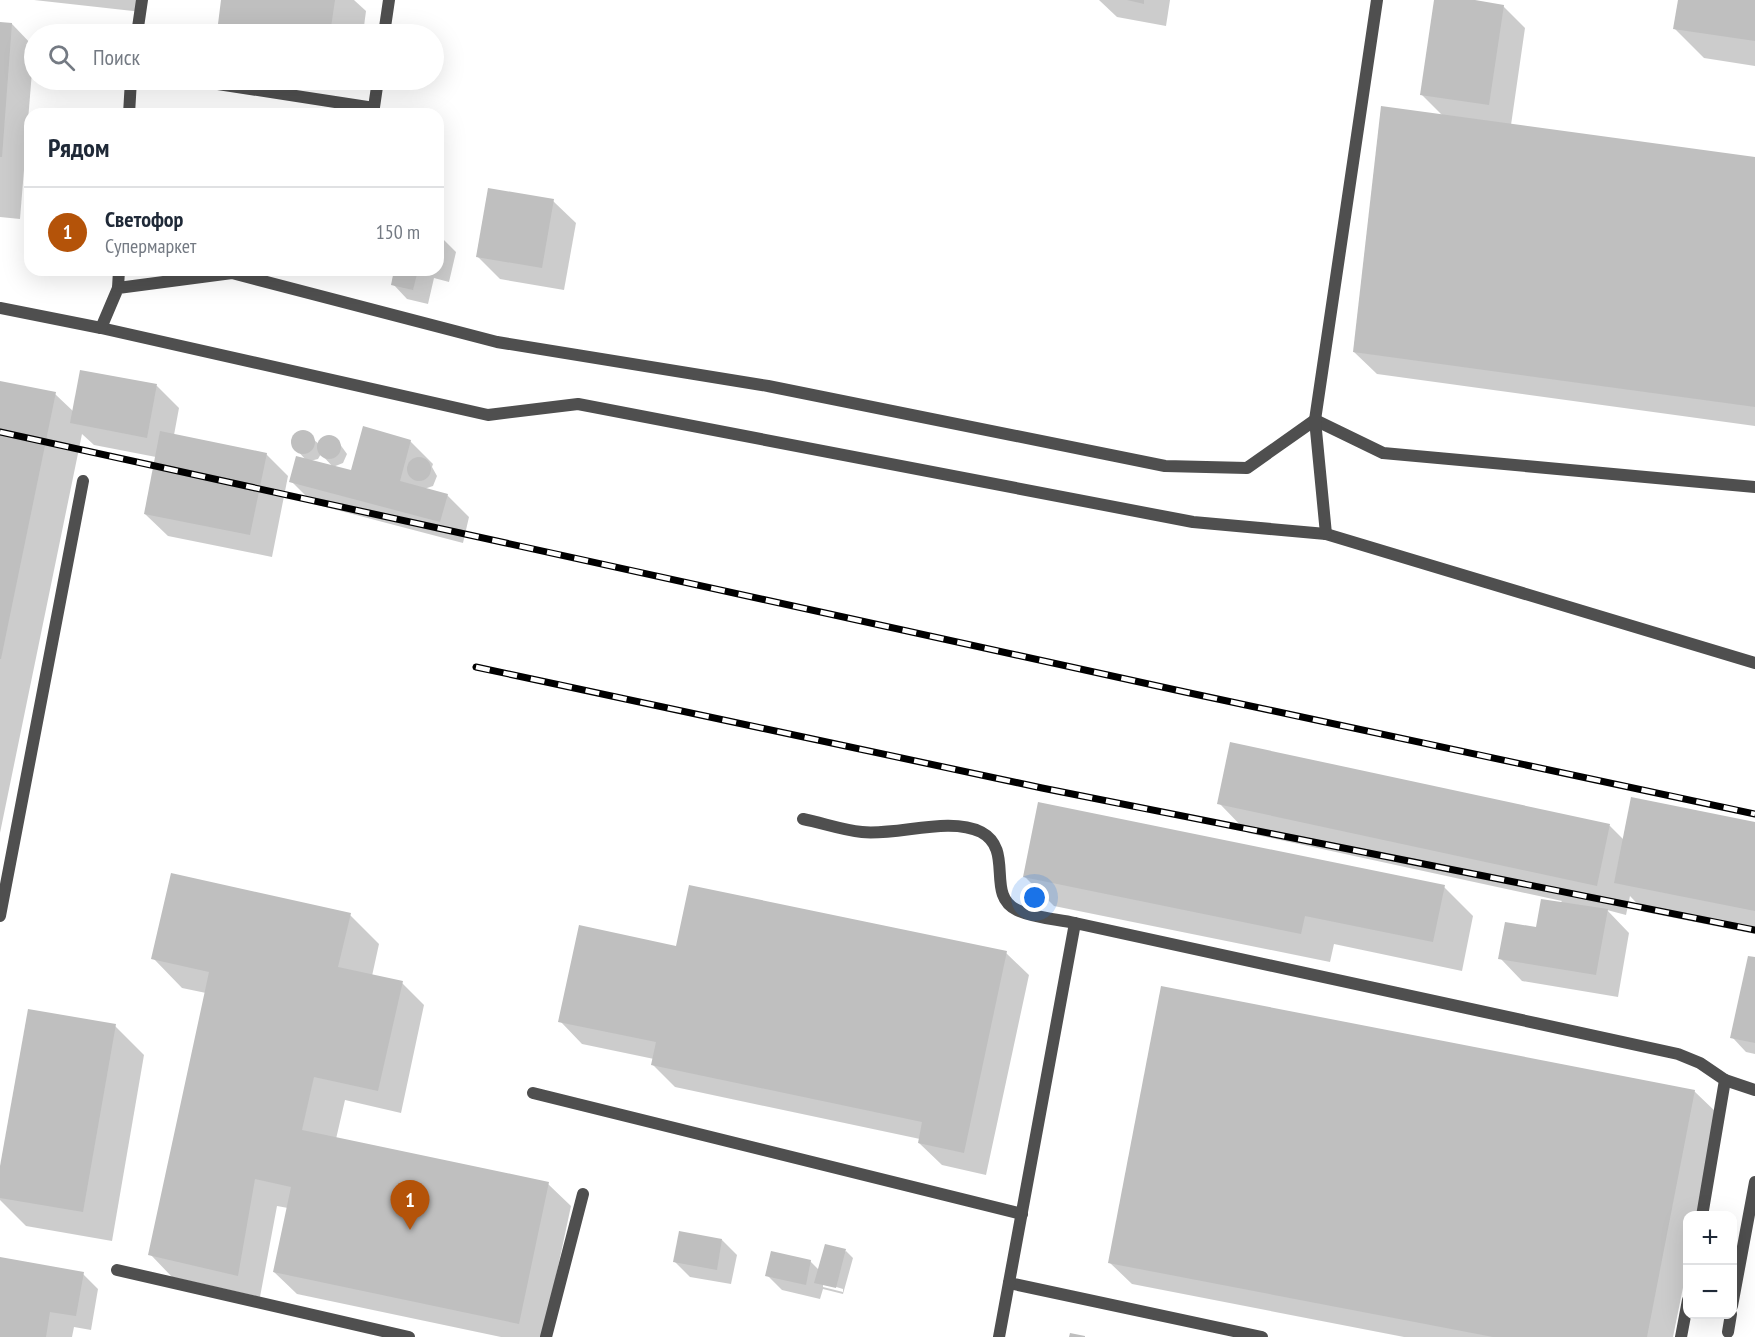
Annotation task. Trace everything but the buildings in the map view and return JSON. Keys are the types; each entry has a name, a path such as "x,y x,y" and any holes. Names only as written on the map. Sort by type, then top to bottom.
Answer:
{"lane":[{"path":"138,24 141,0"},
{"path":"385,24 389,0"},
{"path":"1326,534 1315,420 1377,0"},
{"path":"129,108 130,90"},
{"path":"250,90 355,108"},
{"path":"373,108 376,90"},
{"path":"101,328 118,288 119,276"},
{"path":"118,288 200,276"},
{"path":"253,276 497,342 768,386 1165,466 1247,468 1315,420"},
{"path":"0,308 101,328 488,415 578,404 1193,522 1326,534 1755,663"},
{"path":"1315,420 1383,453 1755,487"},
{"path":"0,916 83,481"},
{"path":"803,819 862,832 887,832 929,827 961,827 979,831 993,840 999,853 1004,899 1015,909 1678,1054 1700,1063 1725,1080 1755,1090"},
{"path":"999,1337 1075,923"},
{"path":"1703,1211 1725,1080"},
{"path":"533,1093 1022,1214"},
{"path":"1737,1279 1755,1182"},
{"path":"546,1337 583,1194"},
{"path":"117,1270 409,1337"},
{"path":"1009,1282 1262,1337"},
{"path":"1681,1337 1684,1319"},
{"path":"1728,1332 1730,1319"}],"railway":[{"path":"0,432 1185,692 1755,814"},
{"path":"476,667 1042,788 1755,930"}],"place":[{"name":"Светофор","path":"410,1230"}]}
